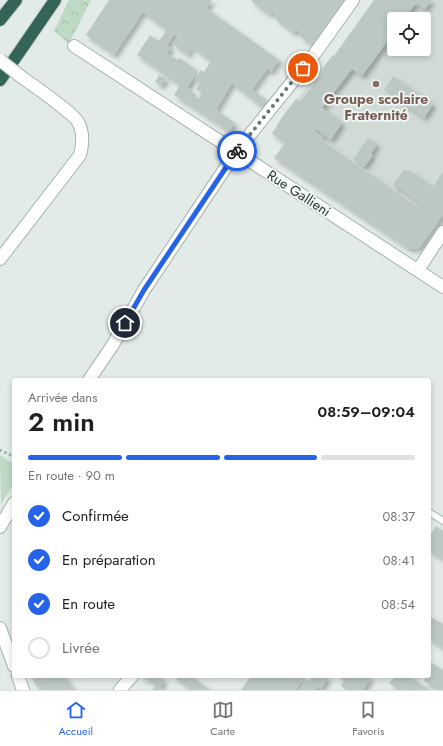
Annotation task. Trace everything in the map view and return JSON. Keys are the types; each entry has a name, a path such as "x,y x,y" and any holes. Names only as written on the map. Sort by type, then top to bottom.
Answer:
{"highway":[{"path":"0,20 16,0"},
{"path":"0,80 55,0"}],"street":[{"path":"90,378 112,346 144,290 236,152 313,56 353,0"},
{"name":"Rue Gallieni","path":"74,46 443,287"},
{"path":"0,60 78,120 83,138 80,155 0,259"},
{"path":"418,270 443,232"},
{"path":"0,527 12,506"},
{"path":"0,628 12,661"},
{"path":"19,678 23,690"},
{"path":"120,690 130,678"}],"lane":[{"path":"431,513 443,521"}],"path":[{"path":"0,450 12,456"}],"shaded area":[{"name":"Groupe scolaire Fraternité","path":"374,0 443,0 443,215 439,221 286,113 333,55 335,56"}],"green space":[{"path":"69,0 91,0 69,44 54,31"},
{"path":"0,455 12,463 12,486 1,504"}],"building":[{"path":"109,0 212,0 206,8 279,60 271,72 267,69 252,90 267,100 262,107 232,83 216,110 235,123 229,131 174,95 180,85 137,55 150,35 159,41 167,30 143,12 114,55 86,35","holes":["174,34 211,61 204,72 201,70 195,80 200,83 196,89 202,93 198,99 191,95 193,92 187,88 196,74 193,72 195,69 180,58 178,60 167,54 171,48 167,46"]},
{"path":"345,0 312,45 300,37 301,33 297,30 294,33 275,19 277,16 272,12 270,15 251,1"},
{"path":"374,0 432,0 425,9 416,3 409,12 387,12 387,42 362,76 352,69 322,108 342,123 331,140 316,129 315,131 323,137 321,139 418,207 420,203 398,187 397,188 394,186 404,169 408,172 409,170 433,187 443,171 443,215 419,248 409,249 274,158 285,143 272,134 282,117 296,99 300,102 324,71 322,69 333,55 334,56"},
{"path":"177,38 191,49 188,55 173,44"},
{"path":"159,75 166,79 161,86 155,82"},
{"path":"393,76 433,104 424,118 384,90"},
{"path":"368,138 377,145 371,153 373,155 372,157 370,155 371,158 364,167 353,159"},
{"path":"436,526 443,531 443,559 431,552 431,534"},
{"path":"431,617 443,624 443,648 431,640"},
{"path":"431,662 443,670 443,690 439,690 424,681 425,678 431,678"},
{"path":"32,678 65,678 74,690 42,690 39,685 37,687"},
{"path":"146,678 161,678 164,680 160,687 164,690 152,690 156,685"},
{"path":"175,678 194,678 210,690 193,690"},
{"path":"250,678 304,678 296,690 241,690"},
{"path":"311,678 328,678 321,689 318,687 316,690 299,690 306,679 309,681"},
{"path":"340,678 371,678 363,690 347,690 341,686 344,681"},
{"path":"394,678 413,678 412,679 430,690 413,690 409,688 408,690 399,690 389,683"}],"way so far":[{"path":"237,151 303,68"}],"place":[{"name":"Groupe scolaire Fraternité","path":"376,84"}],"route":[{"path":"125,323 144,290 237,151"}]}
